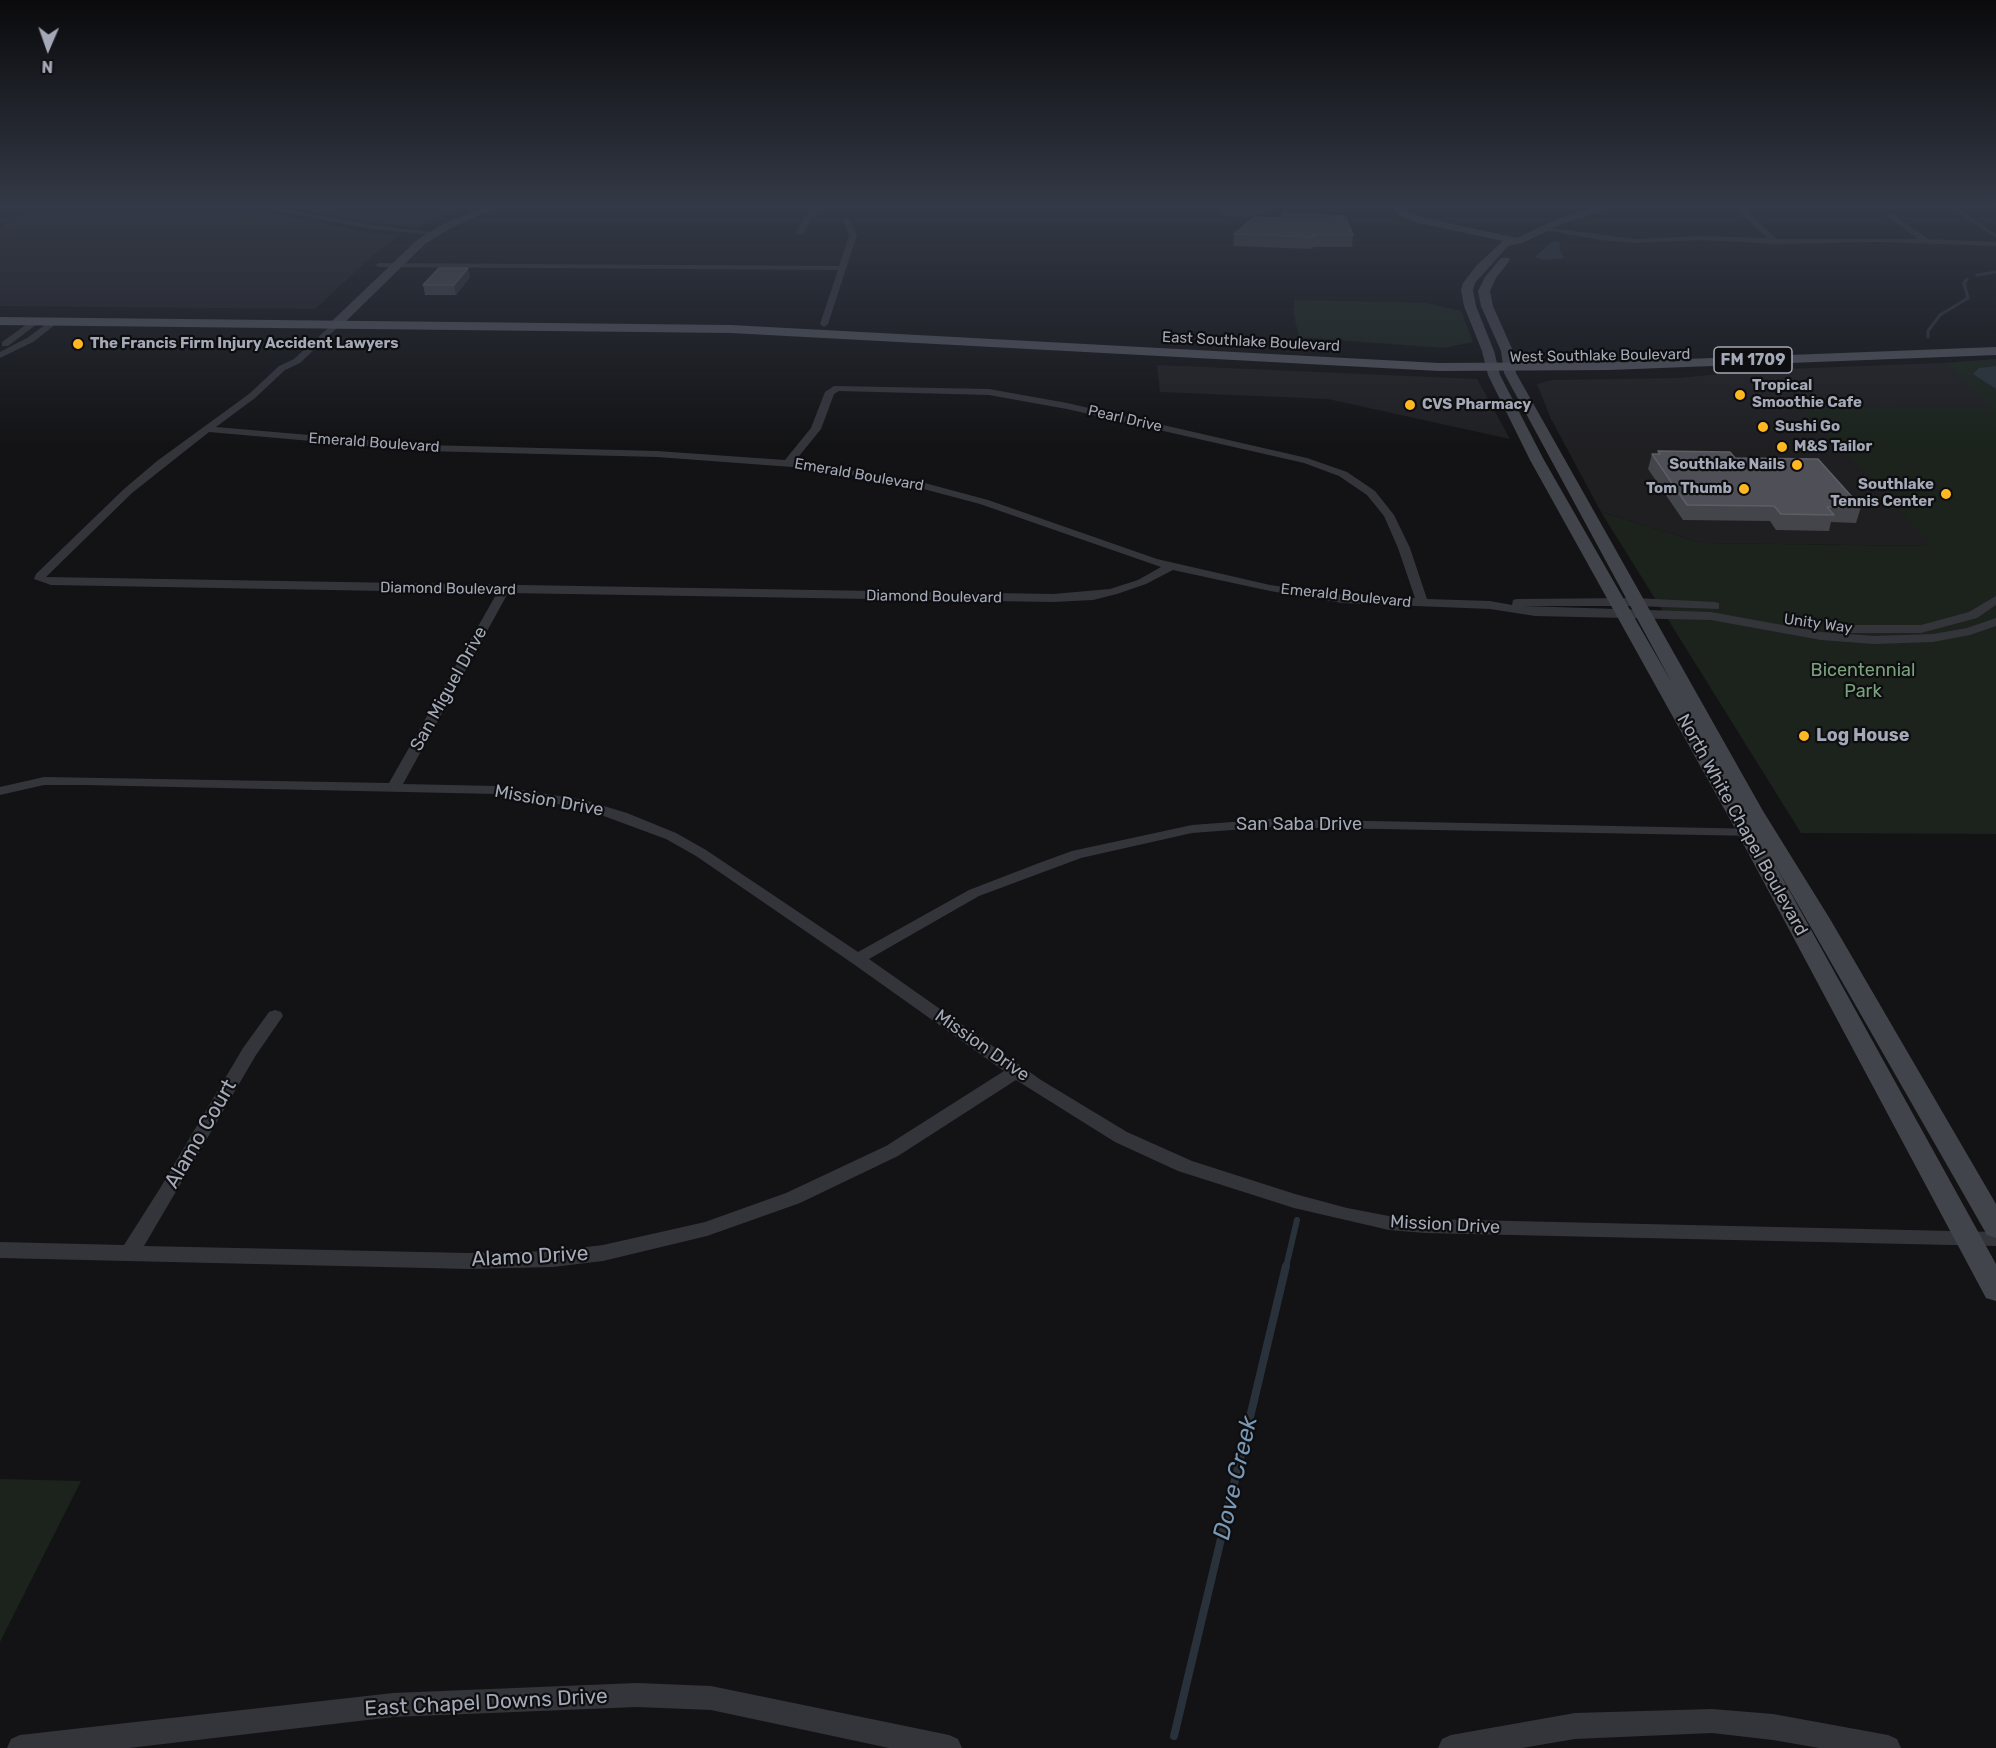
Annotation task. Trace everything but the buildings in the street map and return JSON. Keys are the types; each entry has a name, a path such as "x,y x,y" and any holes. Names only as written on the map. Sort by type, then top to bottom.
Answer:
{"main road":[{"path":"331,318 370,287"},
{"name":"North White Chapel Boulevard","path":"1469,287 1467,290 1470,306 1492,363 1537,460 1629,607 1757,832 1996,1290"},
{"name":"North White Chapel Boulevard","path":"1487,287 1484,291 1487,306 1509,363 1510,373 1629,607"},
{"name":"East Southlake Boulevard","path":"0,313 331,318 640,319 824,324 1382,365 1492,363"},
{"name":"East Southlake Boulevard","path":"0,321 331,318 731,329 1214,352"},
{"path":"731,329 801,329 824,324"},
{"name":"West Southlake Boulevard","path":"1509,363 1996,342"},
{"name":"West Southlake Boulevard","path":"1492,363 1649,365 1996,351"},
{"name":"North White Chapel Boulevard","path":"1757,832 1819,918 1996,1228"}],"street":[{"path":"824,324 835,287"},
{"name":"Diamond Boulevard","path":"282,369 285,361 331,318"},
{"name":"Diamond Boulevard","path":"331,318 297,361 282,369 252,396 161,463 128,491 40,576 40,579 51,582 1078,598 1113,592 1142,582 1172,566"},
{"path":"0,347 37,321"},
{"path":"0,355 30,340 56,321"},
{"name":"Pearl Drive","path":"789,462 816,429 830,392 837,388 989,392 1045,401 1307,461 1343,474 1371,493 1389,515 1404,548 1422,603"},
{"name":"Emerald Boulevard","path":"209,429 425,448 657,454 789,462 940,489 984,502 1123,553 1172,566 1301,593 1342,599 1493,605 1535,612 1629,607"},
{"name":"San Miguel Drive","path":"394,787 504,590"},
{"name":"Unity Way","path":"1629,607 1721,607 1800,623 1843,628 1921,628 1973,615 1996,600"},
{"name":"Unity Way","path":"1629,607 1711,616 1813,635 1898,641 1933,638 1970,631 1996,622"},
{"path":"1921,628 1933,638"},
{"name":"Mission Drive","path":"0,791 44,781 394,787 496,790 584,804 622,816 671,836 701,853 858,959 1017,1071 1121,1137 1185,1166 1294,1201 1389,1223 1425,1226 1996,1239"},
{"name":"San Saba Drive","path":"858,959 974,893 1044,866 1121,843 1192,829 1272,823 1757,832"},
{"name":"Alamo Court","path":"129,1253 166,1196 249,1052 275,1016"},
{"name":"Alamo Drive","path":"0,1250 469,1261 553,1259 603,1253 707,1229 793,1198 891,1151 1017,1071"},
{"name":"East Chapel Downs Drive","path":"20,1748 393,1705 637,1695 711,1698 877,1741 949,1748"},
{"path":"1451,1748 1575,1726 1712,1721 1773,1727 1888,1748"}],"shaded area":[{"path":"0,287 339,287 315,309 0,306"},
{"path":"1942,363 1994,408 1867,474 1932,546 1702,543 1601,512 1551,419 1537,384 1552,380 1679,378 1760,370"},
{"path":"1157,365 1477,379 1510,439 1328,399 1160,392"},
{"path":"1996,366 1996,389 1973,374 1979,368"}],"green space":[{"path":"1294,300 1427,303 1461,311 1473,342 1444,348 1299,337 1294,315"},
{"name":"Bicentennial Park","path":"1996,359 1996,834 1801,833 1601,512 1702,543 1931,546 1867,474 1800,407 1993,408 1942,363"},
{"path":"0,1479 81,1481 0,1642"}],"waterway":[{"path":"1928,337 1928,331 1940,315 1968,298 1965,287"},
{"name":"Dove Creek","path":"1286,1267 1297,1220"},
{"name":"Dove Creek","path":"1174,1736 1286,1266"}],"place":[{"name":"The Francis Firm Injury Accident Lawyers","path":"78,344"},
{"name":"Tropical Smoothie Cafe","path":"1740,395"},
{"name":"CVS Pharmacy","path":"1410,405"},
{"name":"Sushi Go","path":"1763,427"},
{"name":"M&S Tailor","path":"1782,447"},
{"name":"Southlake Nails","path":"1797,465"},
{"name":"Tom Thumb","path":"1744,489"},
{"name":"Southlake Tennis Center","path":"1946,494"},
{"name":"Log House","path":"1804,736"}]}
